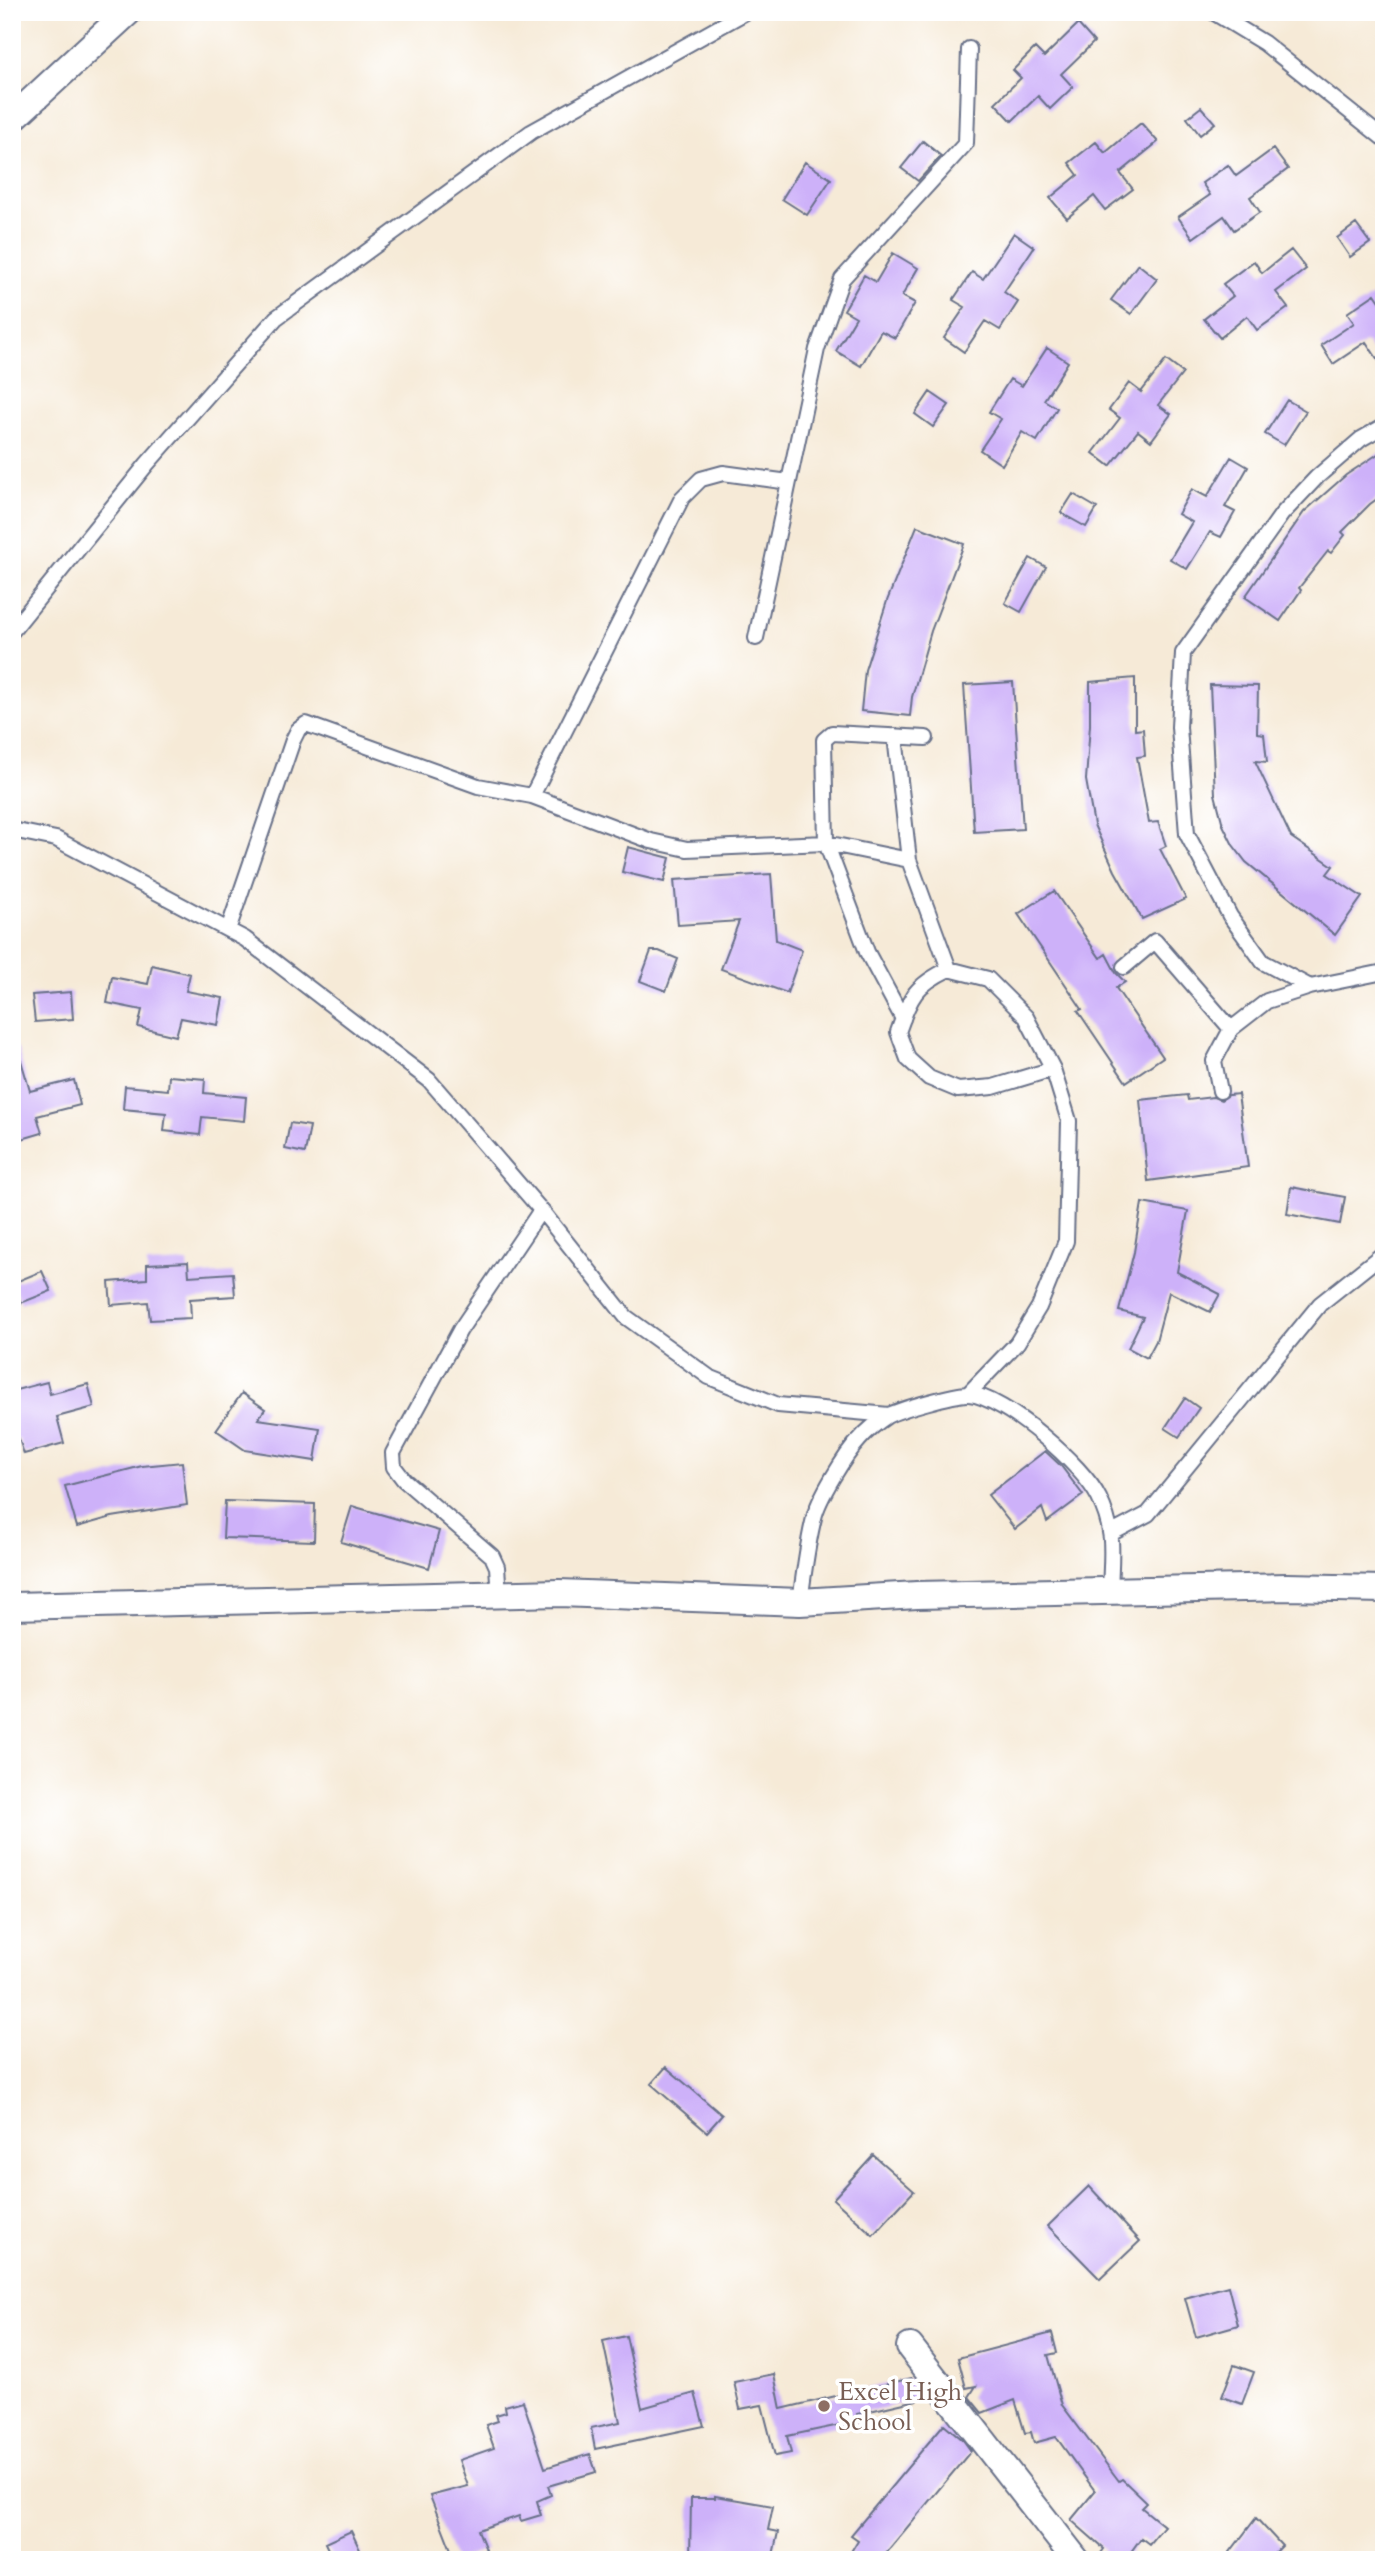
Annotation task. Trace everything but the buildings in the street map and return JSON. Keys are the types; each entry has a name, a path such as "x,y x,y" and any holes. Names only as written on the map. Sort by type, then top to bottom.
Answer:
{"street":[{"path":"12,119 128,12"},
{"path":"12,1606 559,1593 800,1602 917,1595 1287,1587 1384,1590"},
{"path":"910,2347 1076,2560"}],"lane":[{"path":"12,631 147,464 276,318 531,132 746,12"},
{"path":"1213,12 1264,43 1384,139"},
{"path":"756,638 817,349 842,279 966,143 969,49"},
{"path":"1310,987 1263,962 1230,916 1187,834 1179,727 1183,653 1282,514 1317,477 1361,439 1384,426"},
{"path":"532,796 682,498 701,479 723,473 789,482"},
{"path":"228,930 293,740 298,730 306,724 478,786 532,796 651,841 687,849 826,843 909,860"},
{"path":"903,1019 867,952 826,843 824,740 832,733 926,738"},
{"path":"895,736 909,860 949,969"},
{"path":"12,830 56,838 245,939 429,1080 541,1210 626,1317 709,1377 778,1405 889,1415"},
{"path":"1124,967 1155,941 1231,1029"},
{"path":"968,1394 1017,1343 1039,1307 1066,1241 1069,1121 1053,1069 1026,1017 988,979 949,969 926,981 911,998 898,1032 908,1059 929,1078 958,1090 993,1087 1053,1069"},
{"path":"1220,1091 1214,1061 1231,1029 1267,1002 1310,987 1384,972"},
{"path":"499,1595 497,1567 492,1556 404,1480 394,1467 393,1453 460,1330 541,1210"},
{"path":"1112,1533 1148,1514 1320,1304 1384,1253"},
{"path":"800,1602 814,1516 859,1439 889,1415 968,1394 996,1404 1037,1432 1072,1461 1099,1496 1112,1533 1110,1591"}],"place":[{"name":"Excel High School","path":"824,2406"}]}
